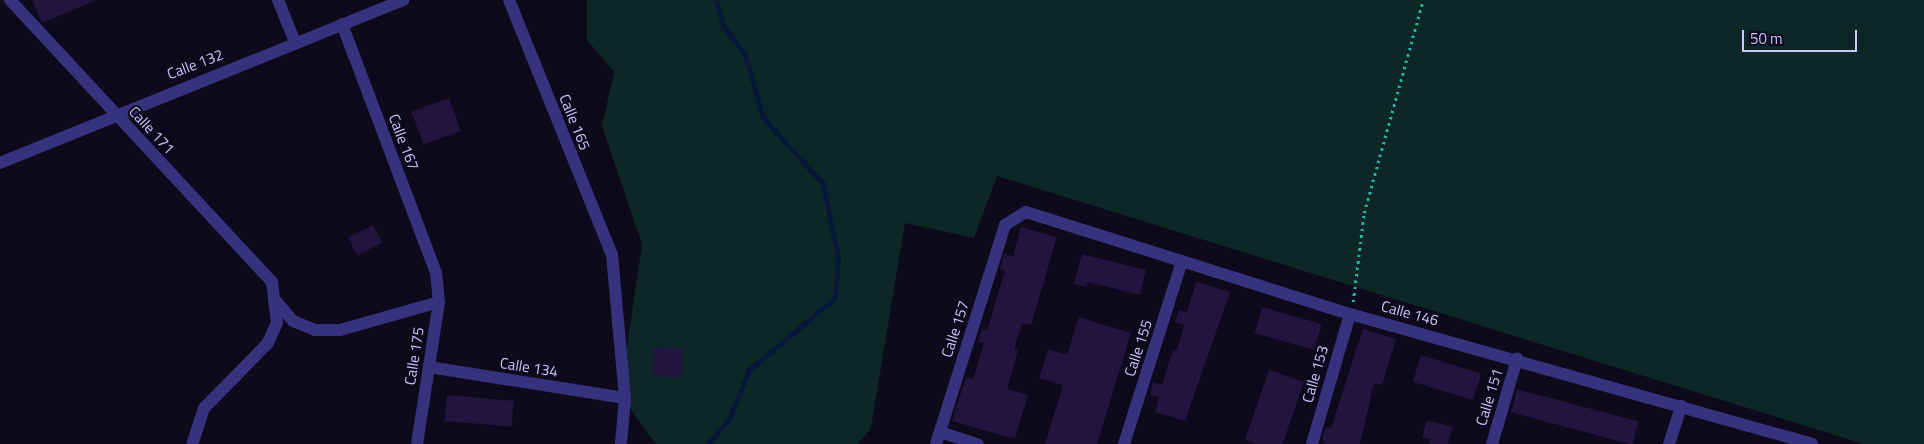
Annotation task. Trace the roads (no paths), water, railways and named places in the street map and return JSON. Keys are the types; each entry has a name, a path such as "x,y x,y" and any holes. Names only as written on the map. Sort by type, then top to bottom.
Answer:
{"street":[{"name":"Calle 171","path":"10,0 272,282 274,299"},
{"path":"278,0 295,42"},
{"name":"Calle 132","path":"0,163 114,113 403,0"},
{"name":"Calle 165","path":"509,0 612,255 625,398 620,444"},
{"name":"Calle 167","path":"342,24 436,272"},
{"name":"Calle 146","path":"1006,225 1026,212 1350,314 1517,359 1812,444"},
{"name":"Calle 157","path":"938,438 1006,225"},
{"name":"Calle 155","path":"1124,444 1182,261"},
{"name":"Calle 175","path":"417,444 439,302 436,272"},
{"path":"274,299 294,321 315,330 340,330 439,302"},
{"path":"192,444 204,408 267,344 277,323 274,299"},
{"name":"Calle 153","path":"1312,444 1350,314"},
{"name":"Calle 151","path":"1492,444 1517,359"},
{"name":"Calle 134","path":"428,367 625,398"},
{"path":"1669,444 1681,406"},
{"path":"938,438 978,444"}],"waterway":[{"path":"708,444 729,419 749,370 835,298 838,258 823,184 763,118 745,55 724,27 716,0"}]}
